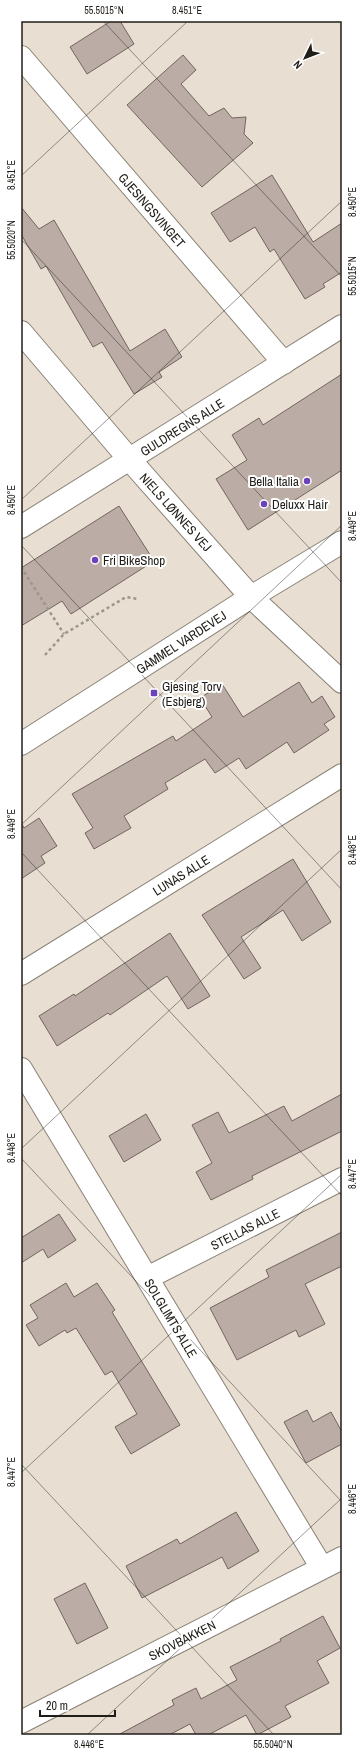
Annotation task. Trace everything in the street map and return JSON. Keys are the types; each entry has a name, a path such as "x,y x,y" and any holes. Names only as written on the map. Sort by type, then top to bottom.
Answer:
{"street":[{"name":"GJESINGSVINGET","path":"21,57 284,363"},
{"name":"GULDREGNS ALLE","path":"21,527 342,326"},
{"name":"NIELS LØNNES VEJ","path":"21,332 130,460 251,597 342,682"},
{"name":"GAMMEL VARDEVEJ","path":"21,744 251,597 342,542"},
{"name":"LUNAS ALLE","path":"21,974 342,775"},
{"name":"SOLGLIMTS ALLE","path":"21,1069 322,1568"},
{"name":"STELLAS ALLE","path":"147,1278 342,1179"},
{"name":"SKOVBAKKEN","path":"21,1722 342,1558"}],"path":[{"path":"21,567 64,634"},
{"path":"45,655 64,634 126,596 138,599"}],"building":[{"path":"111,21 120,21 134,44 87,74 70,47"},
{"path":"183,55 196,70 181,84 209,116 224,108 232,118 246,117 244,134 253,143 202,187 127,105"},
{"path":"272,175 313,242 342,223 342,272 323,284 325,287 305,299 274,249 270,252 255,227 230,242 211,213"},
{"path":"21,207 39,229 54,220 130,351 165,329 182,357 159,372 162,377 134,394 102,342 93,347 46,266 41,269 21,234"},
{"path":"342,374 342,470 248,530 216,479 247,460 232,435 259,418 263,425"},
{"name":"Fri BikeShop","path":"119,506 154,561 71,614 62,601 21,626 21,568"},
{"path":"299,682 312,703 322,696 335,717 324,724 329,730 294,753 287,742 246,769 239,758 215,773 205,759 165,783 168,789 124,816 131,828 94,849 85,833 93,828 72,794 173,736 176,741 212,717 200,698 222,684 243,717"},
{"path":"39,818 57,846 41,856 45,863 21,879 21,822 24,828"},
{"path":"293,859 331,922 302,941 283,910 241,937 261,968 244,979 202,915"},
{"path":"170,933 210,996 188,1009 167,976 110,1015 108,1013 57,1046 39,1016 74,994 75,996"},
{"path":"342,1094 342,1131 252,1176 253,1179 211,1200 196,1172 212,1163 192,1125 218,1112 229,1133 284,1106 292,1121"},
{"path":"146,1114 161,1140 124,1162 109,1136"},
{"path":"59,1214 76,1240 48,1258 43,1249 21,1263 21,1238"},
{"path":"342,1232 342,1266 305,1284 325,1324 299,1337 296,1330 237,1360 210,1308 269,1277 266,1270"},
{"path":"66,1283 74,1297 97,1283 115,1310 112,1312 180,1425 131,1454 115,1427 137,1414 112,1371 105,1375 76,1328 67,1333 65,1330 39,1346 26,1325 38,1318 30,1305"},
{"path":"307,1410 313,1422 331,1412 342,1432 342,1444 306,1463 284,1422"},
{"path":"236,1512 259,1551 228,1569 222,1557 142,1598 126,1566 177,1539 180,1544"},
{"path":"85,1583 108,1628 77,1644 54,1599"},
{"path":"323,1616 340,1648 317,1661 329,1683 285,1706 291,1717 257,1735 246,1715 208,1735 196,1735 190,1724 169,1735 118,1735 174,1705 172,1700 196,1688 201,1699 237,1680 230,1667 281,1641 280,1639"}],"place":[{"name":"Bella Italia","path":"307,481"},
{"name":"Deluxx Hair","path":"264,504"},
{"name":"Fri BikeShop","path":"95,560"},
{"name":"Gjesing Torv (Esbjerg)","path":"154,693"}]}
